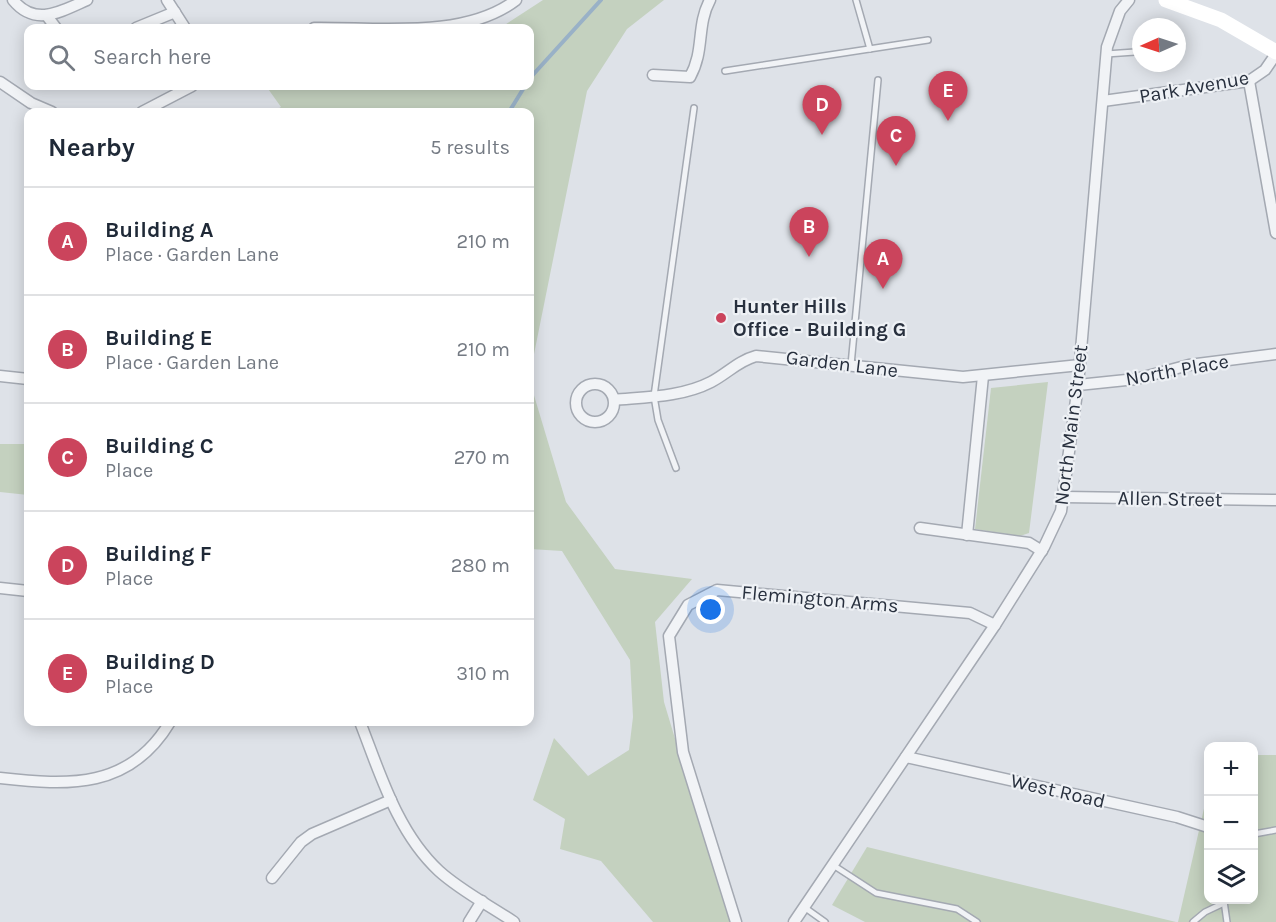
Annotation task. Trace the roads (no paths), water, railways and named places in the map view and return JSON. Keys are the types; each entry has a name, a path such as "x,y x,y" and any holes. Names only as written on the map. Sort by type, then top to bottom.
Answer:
{"street":[{"path":"13,0 20,9 34,16 47,16 87,0"},
{"path":"167,0 182,24"},
{"path":"457,24 490,15 516,0"},
{"path":"653,75 690,76 698,61 703,13 711,0"},
{"name":"North Main Street","path":"794,922 995,625 1042,551 1061,512 1080,365 1106,54 1112,28 1120,11 1129,0"},
{"name":"Park Avenue","path":"1103,101 1250,81 1265,70 1276,53 1192,5 1166,0"},
{"path":"146,24 175,12"},
{"path":"47,16 53,24"},
{"path":"1250,81 1276,233"},
{"path":"0,82 42,108"},
{"path":"150,108 184,90"},
{"name":"North Place","path":"1078,385 1136,379 1189,365 1276,354"},
{"name":"Garden Lane","path":"614,400 654,396 700,387 740,362 756,356 952,376 982,376 1080,365"},
{"path":"0,376 24,379"},
{"path":"966,535 982,376"},
{"name":"Allen Street","path":"1064,497 1276,500"},
{"path":"920,528 1029,543 1042,551"},
{"path":"0,588 24,591"},
{"name":"Flemington Arms","path":"736,922 683,752 669,636 688,605 717,590 970,613 995,625"},
{"path":"0,778 71,784 106,776 150,748 167,726"},
{"path":"362,726 391,800 411,836 436,869 514,922"},
{"name":"West Road","path":"906,757 1177,817 1204,825"},
{"path":"272,878 301,842 312,834 391,800"},
{"path":"469,922 482,901"}],"lane":[{"path":"856,0 870,49"},
{"path":"725,71 928,40"},
{"path":"1106,54 1132,52"},
{"path":"852,365 878,80"},
{"path":"676,468 658,420 654,396 694,108"},
{"path":"1258,833 1276,830"},
{"path":"833,865 876,893 957,909 977,922"},
{"path":"1193,922 1219,904"},
{"path":"1224,904 1227,922"},
{"path":"804,907 825,922"}],"waterway":[{"path":"534,74 601,0"},
{"path":"511,108 523,90"}],"place":[{"name":"Building D","path":"948,121"},
{"name":"Building F","path":"822,135"},
{"name":"Building C","path":"896,166"},
{"name":"Building E","path":"809,257"},
{"name":"Building A","path":"883,289"},
{"name":"Hunter Hills Office - Building G","path":"721,318"}]}
